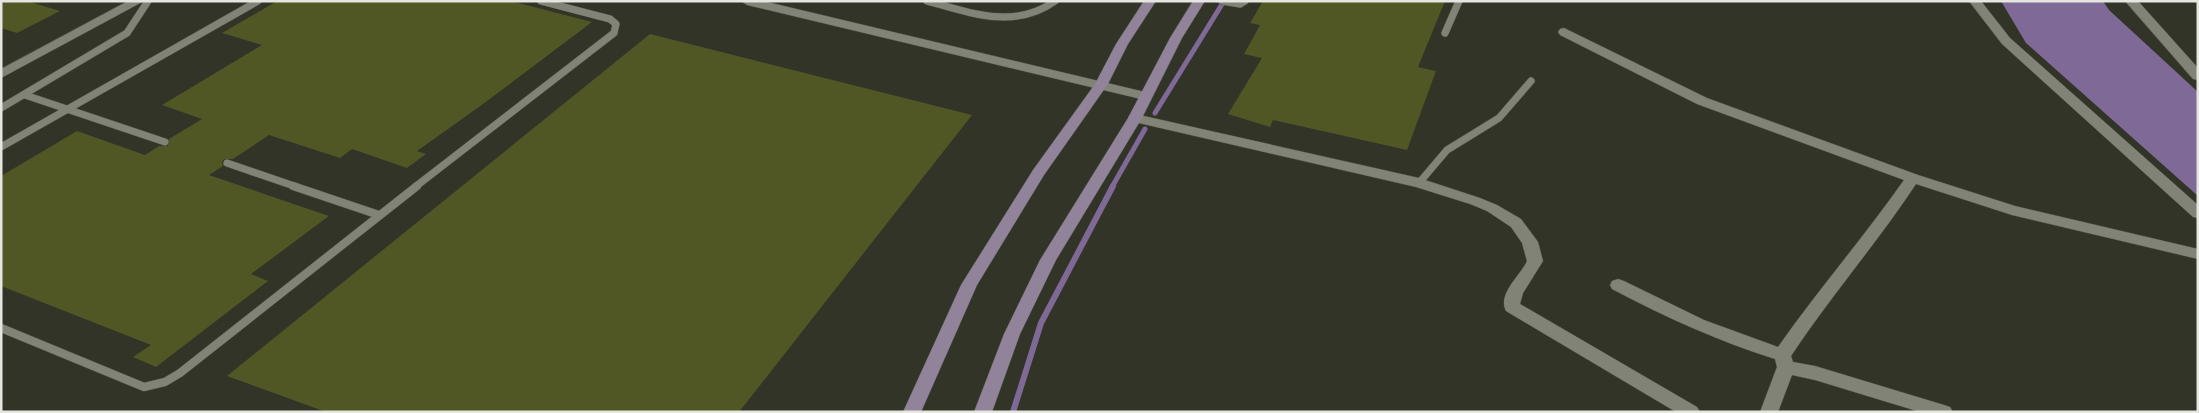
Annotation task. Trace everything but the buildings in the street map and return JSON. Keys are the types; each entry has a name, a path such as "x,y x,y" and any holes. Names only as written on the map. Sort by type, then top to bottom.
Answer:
{"street":[{"path":"1,74 138,1"},
{"path":"747,1 1145,96"},
{"path":"912,412 969,285 1038,173 1101,84 1122,44 1150,1"},
{"path":"983,412 1012,334 1036,284 1053,252 1135,118 1176,38 1199,1"},
{"path":"1975,1 2006,41 2198,213"},
{"path":"2131,1 2198,76"},
{"path":"1564,32 1709,104 1913,178 2012,210 2198,254"},
{"path":"1135,118 1419,183 1492,208 1516,223 1524,231 1530,242 1535,260 1526,279 1512,294 1512,307 1691,412"},
{"path":"1769,412 1784,361 1816,305 1887,216 1913,178"},
{"path":"1618,286 1676,315 1815,373 1944,412"}],"lane":[{"path":"1,108 25,96 127,33 148,1"},
{"path":"1,148 258,1"},
{"path":"1,328 144,387 165,382 205,353 614,33 616,24 610,19 541,1"},
{"path":"927,1 943,3 1002,18 1019,18 1038,14 1055,1"},
{"path":"1222,1 1240,4 1245,1"},
{"path":"1445,33 1459,1"},
{"path":"1419,183 1447,150 1499,118 1530,81"},
{"path":"25,96 165,142"},
{"path":"227,163 379,215"}],"shaded area":[{"path":"2001,1 2103,1 2109,10 2198,92 2198,196 2026,43"}],"waterway":[{"path":"1155,113 1224,1"},
{"path":"1112,187 1145,129"},
{"path":"1013,412 1041,323 1113,186"}]}
